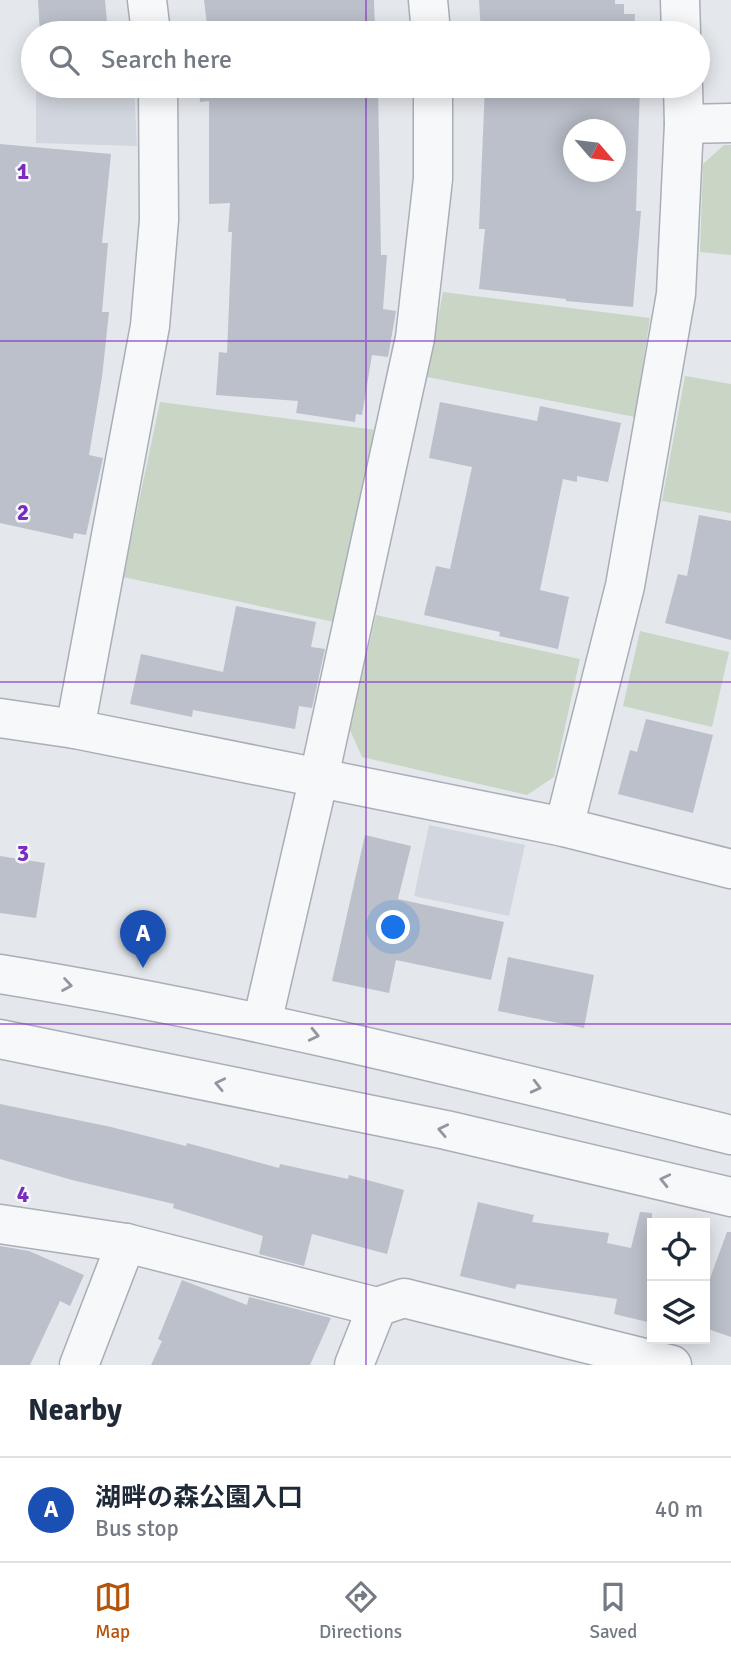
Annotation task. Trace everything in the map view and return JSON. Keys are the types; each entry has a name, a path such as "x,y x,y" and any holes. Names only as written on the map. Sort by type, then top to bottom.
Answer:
{"street":[{"path":"147,0 150,21"},
{"path":"428,0 429,21"},
{"path":"680,0 681,21"},
{"path":"75,729 150,326 159,220 158,98"},
{"path":"262,1023 415,338 433,179 433,98"},
{"path":"564,827 625,586 676,294 683,98"},
{"path":"684,124 731,123"},
{"path":"0,718 75,729 564,827 731,869"},
{"path":"0,974 262,1023 731,1135"},
{"path":"0,1039 446,1130 731,1197"},
{"path":"0,1224 126,1243 377,1307 404,1298 673,1365"},
{"path":"79,1365 126,1243"},
{"path":"354,1365 377,1307"}],"shaded area":[{"path":"36,98 135,98 137,146 36,143"},
{"path":"429,825 525,845 509,916 414,896"}],"green space":[{"path":"724,145 731,145 731,255 700,252 703,164"},
{"path":"443,292 650,318 635,417 427,377"},
{"path":"685,376 731,384 731,513 662,501"},
{"path":"160,402 376,430 334,622 123,577"},
{"path":"376,615 580,659 554,777 527,795 362,757 350,730"},
{"path":"640,631 729,652 712,727 623,706"}],"building":[{"path":"38,0 105,0 107,21 39,21"},
{"path":"204,0 374,0 375,21 207,21"},
{"path":"479,0 615,0 615,4 624,4 624,14 635,14 635,21 480,21"},
{"path":"200,98 378,98 381,255 387,255 383,309 396,311 388,357 372,355 362,415 356,414 355,422 296,413 298,401 216,395 219,352 227,353 232,232 228,232 230,203 209,204 209,101 200,102"},
{"path":"484,98 640,98 636,211 641,211 633,307 479,289 485,229 479,229"},
{"path":"0,144 111,154 102,243 108,243 102,312 109,312 89,455 103,458 86,535 74,533 73,539 0,523"},
{"path":"440,402 537,421 540,406 621,423 608,482 577,476 577,482 563,479 540,590 569,597 558,649 499,636 500,632 424,615 436,566 450,569 472,467 429,458"},
{"path":"699,515 731,521 731,640 665,623 678,574 687,576"},
{"path":"236,606 316,622 311,647 325,649 312,708 299,706 295,729 193,710 192,717 130,704 141,654 223,672"},
{"path":"646,719 713,735 693,813 618,794 630,750 637,752"},
{"path":"365,835 411,846 398,899 504,922 491,980 396,960 389,993 332,981"},
{"path":"0,856 45,863 36,918 0,913"},
{"path":"508,957 594,975 584,1028 498,1011"},
{"path":"0,1104 186,1146 187,1143 279,1168 280,1164 348,1179 349,1175 404,1190 387,1254 312,1234 304,1266 259,1254 263,1236 173,1208 174,1204 72,1180 0,1159"},
{"path":"478,1202 534,1215 532,1222 609,1233 607,1243 631,1248 640,1212 652,1213 652,1218 647,1218 647,1322 614,1314 617,1299 517,1284 515,1289 460,1276"},
{"path":"727,1232 731,1232 731,1337 710,1330 710,1278"},
{"path":"0,1246 29,1251 84,1275 70,1306 60,1301 30,1365 0,1365"},
{"path":"182,1280 247,1305 249,1297 331,1318 310,1365 151,1365 162,1341 158,1339"}],"place":[{"name":"湖畔の森公園入口","path":"143,968"}]}
